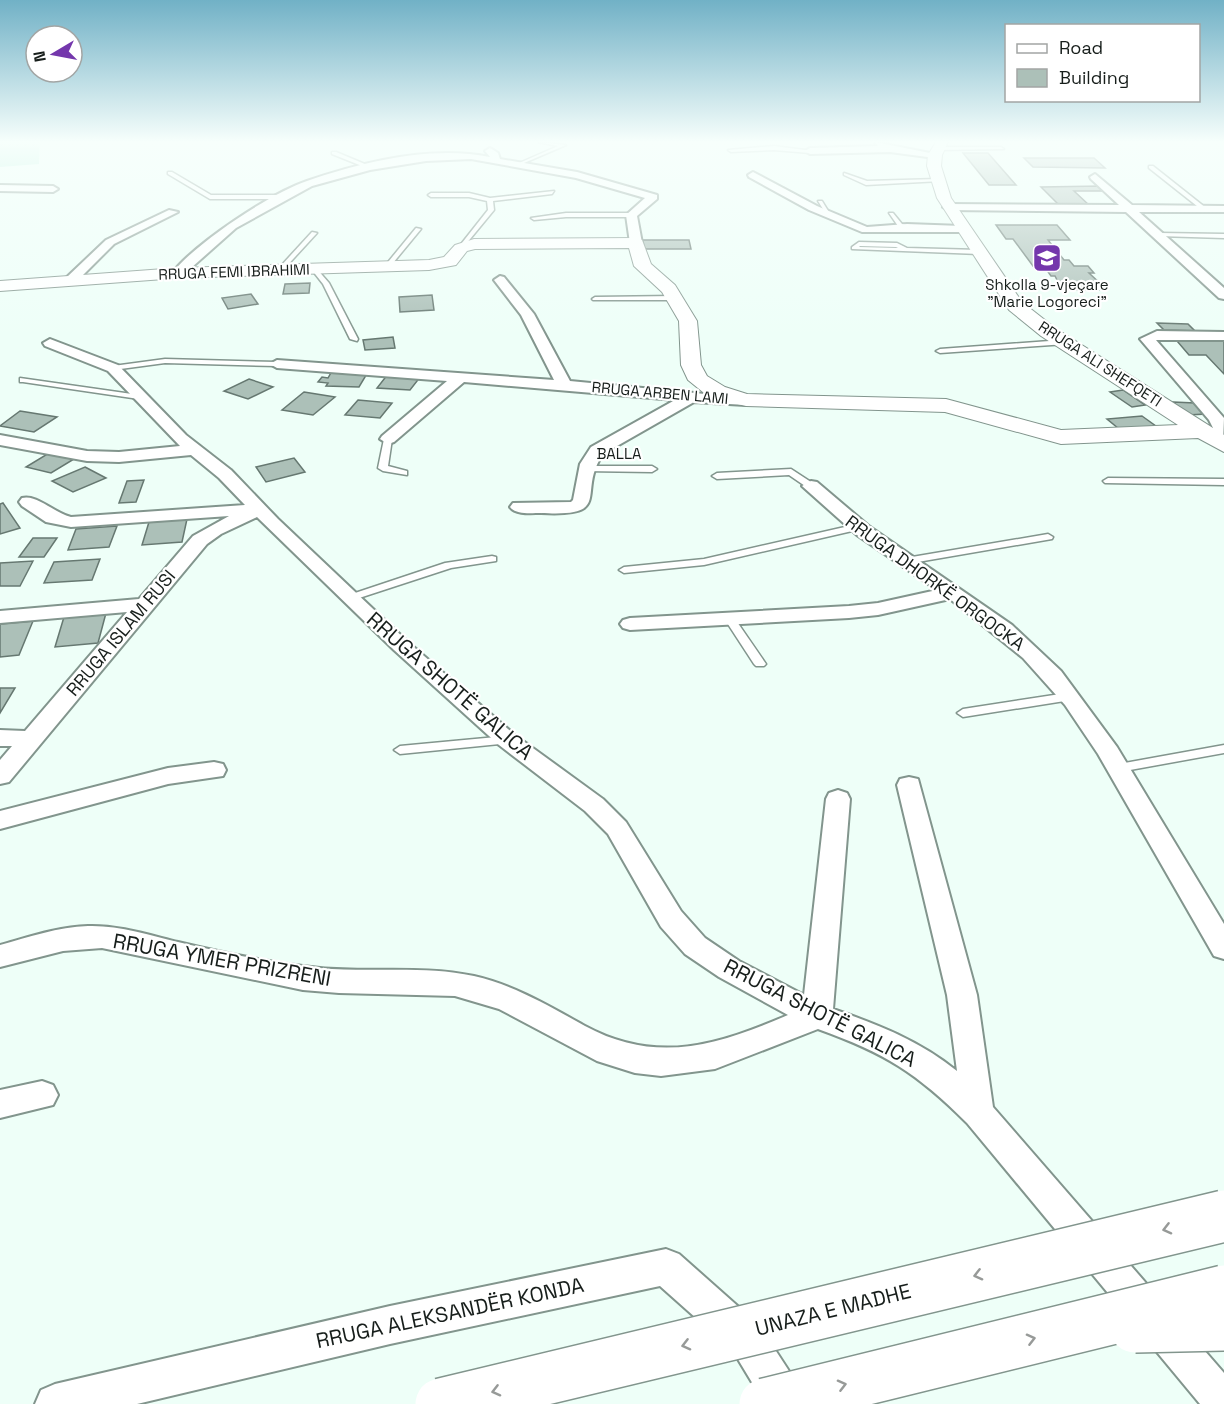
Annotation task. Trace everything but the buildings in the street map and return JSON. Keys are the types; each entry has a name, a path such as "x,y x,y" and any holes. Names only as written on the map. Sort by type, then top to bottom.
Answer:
{"highway":[{"name":"UNAZA E MADHE","path":"441,1404 1224,1216"},
{"path":"765,1404 1224,1291"},
{"path":"1077,1328 1224,1325"}],"street":[{"path":"178,273 223,232 264,208"},
{"path":"640,208 631,215 636,243 644,266 662,281 688,321 691,365 698,380 717,392 752,400"},
{"path":"814,208 866,230 907,227 962,228"},
{"name":"RRUGA ALI SHEFQETI","path":"948,208 1015,306 1064,342 1215,439"},
{"path":"996,208 1224,209"},
{"path":"1131,209 1224,295"},
{"path":"71,280 110,242 173,212"},
{"name":"RRUGA FEMI IBRAHIMI","path":"0,286 178,273 387,268 444,263 453,259 462,248 474,244 636,243"},
{"path":"500,280 527,314 564,385"},
{"path":"1215,439 1221,428 1216,418 1147,339 1157,336 1224,336"},
{"name":"RRUGA SHOTË GALICA","path":"50,343 112,368 194,450 225,474 258,510 350,598 507,740 594,805 617,828 671,920 695,946 729,969 817,1016 871,1035 908,1054 944,1079 978,1113 1224,1403"},
{"name":"RRUGA ARBEN LAMI","path":"278,364 564,385 690,398 946,406 1061,437 1215,439"},
{"path":"388,439 461,377"},
{"path":"519,507 562,509 576,507 582,502 586,470 597,451 690,398"},
{"path":"0,440 87,456 119,457 194,450"},
{"name":"RRUGA DHORKË ORGOCKA","path":"811,486 858,527 1006,630 1026,648 1105,745 1224,948"},
{"path":"28,502 52,518 70,522 258,510"},
{"name":"RRUGA ISLAM RUSI","path":"0,776 200,540 214,530 258,510"},
{"path":"630,624 878,609 953,592"},
{"path":"0,617 144,605"},
{"path":"0,738 32,739"},
{"path":"0,820 168,776 214,770"},
{"path":"909,785 962,995 978,1113"},
{"path":"817,1016 838,799"},
{"name":"RRUGA YMER PRIZRENI","path":"0,956 70,938 101,937 230,965 320,980 373,984 431,983 471,987 506,996 608,1052 652,1062 720,1055 753,1044 817,1016"},
{"path":"0,1104 42,1095"},
{"name":"RRUGA ALEKSANDËR KONDA","path":"55,1404 390,1324 666,1267 746,1338 787,1404"}],"lane":[{"name":"RRUGA FEMI IBRAHIMI","path":"462,248 491,208"},
{"path":"824,208 828,213"},
{"path":"891,214 900,225 907,227"},
{"path":"534,218 566,215 631,215"},
{"path":"387,268 418,229"},
{"path":"281,269 314,233"},
{"path":"1160,235 1224,236"},
{"path":"905,250 897,245 859,244 854,248 856,249 979,252"},
{"path":"314,269 326,283 354,339"},
{"path":"594,299 675,298"},
{"path":"940,351 1064,342"},
{"name":"RRUGA ARBEN LAMI","path":"112,368 165,361 278,364"},
{"path":"23,380 139,397"},
{"path":"388,439 382,468 404,473"},
{"name":"BALLA","path":"586,470 652,469"},
{"name":"RRUGA DHORKË ORGOCKA","path":"717,476 791,472 811,486"},
{"path":"1108,481 1224,482"},
{"path":"624,570 704,562 858,527"},
{"path":"906,561 1048,537"},
{"path":"350,598 449,565 492,560"},
{"path":"729,618 760,664"},
{"path":"963,713 1067,697"},
{"path":"400,750 507,740"},
{"path":"1119,768 1224,748"}],"place":[{"name":"Shkolla 9-vjeçare \"Marie Logoreci\"","path":"1047,258"}]}
